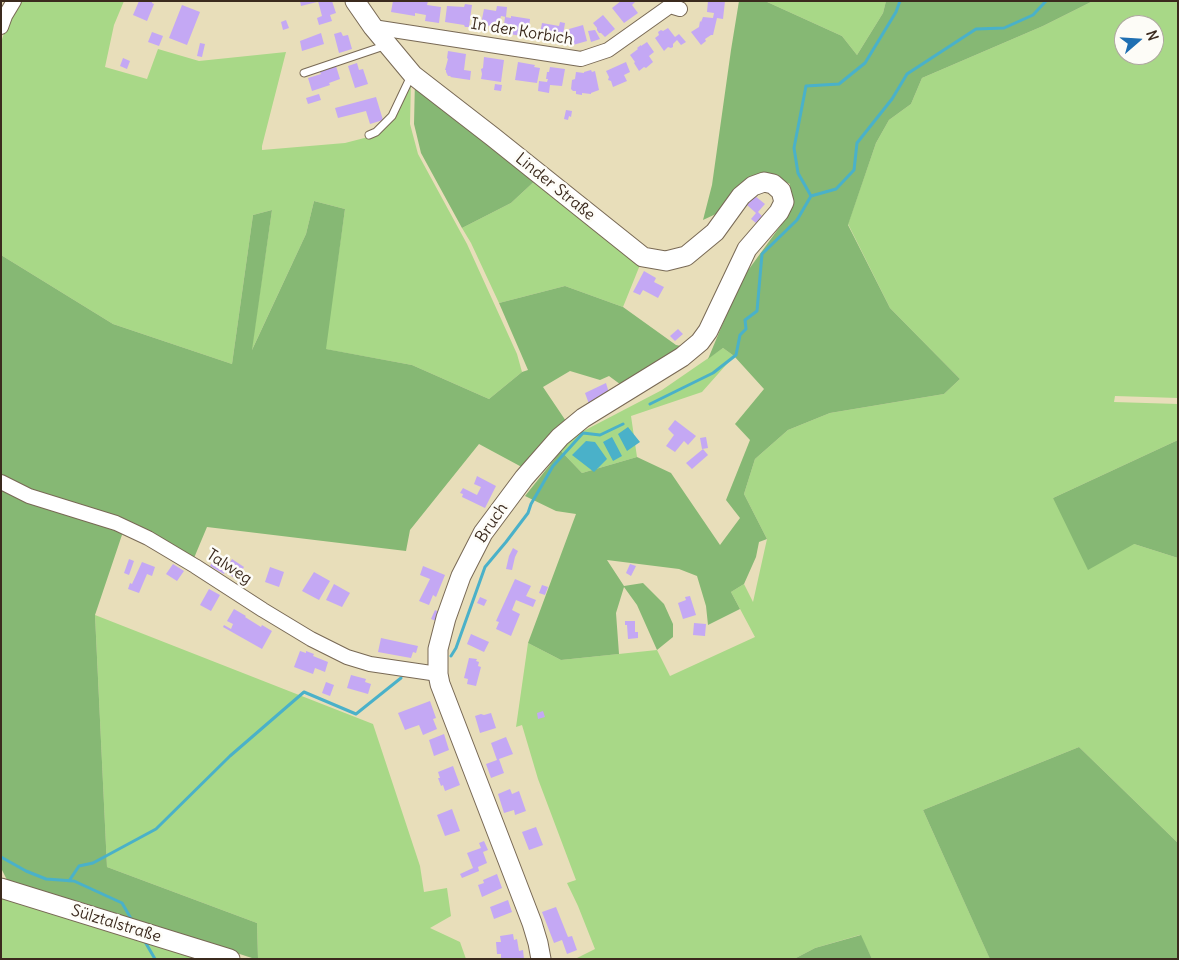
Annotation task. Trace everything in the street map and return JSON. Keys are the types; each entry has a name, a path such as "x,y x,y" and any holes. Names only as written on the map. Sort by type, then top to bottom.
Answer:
{"street":[{"path":"1,27 14,1"},
{"name":"Linder Straße","path":"355,1 373,28 412,74 643,257 666,261 686,256 715,232 741,196 753,186 764,182 773,184"},
{"name":"In der Korbich","path":"373,28 581,59 608,50 670,6 680,9"},
{"name":"Bruch","path":"541,959 532,923 440,684 438,650 446,618 461,576 483,533 524,478 560,437 583,418 682,357 700,342 708,331 747,249 779,212 784,202 781,191 773,184"},
{"name":"Talweg","path":"1,482 29,496 116,523 148,538 303,634 347,657 370,664 438,674"},
{"name":"Sülztalstraße","path":"1,888 230,959"}],"lane":[{"path":"304,73 388,45"},
{"path":"369,135 376,132 392,116 412,74"}],"green space":[{"path":"19,1 124,1 114,25 105,67 147,79 158,49 199,61 286,52 262,150 345,143 376,135 411,81 410,124 418,154 467,244 517,354 522,372 489,399 412,365 325,349 345,209 314,201 306,234 251,352 272,210 253,215 232,364 113,324 1,255 1,42 10,16"},
{"path":"739,1 765,1 842,36 857,55 883,13 886,1 1093,1 1043,26 922,78 911,104 889,120 876,143 848,225 890,308 960,379 944,394 830,413 788,430 755,459 744,494 767,539 759,542 756,557 744,584 731,592 740,609 708,625 706,606 697,576 679,569 607,560 624,586 643,583 664,604 673,624 673,637 657,650 637,605 624,587 616,613 619,654 561,660 528,643 576,514 556,511 525,496 561,451 582,473 637,457 671,473 720,545 740,518 726,500 750,440 735,424 764,389 734,356 723,348 708,359 741,280 789,214 790,184 769,174 747,178 718,213 703,220 712,185"},
{"path":"765,1 886,1 883,13 857,55 842,36"},
{"path":"1093,1 1178,1 1178,398 1115,396 1114,402 1178,404 1178,440 1053,498 1134,544 1178,558 1178,843 1079,747 923,810 990,959 872,959 860,935 815,948 794,959 575,959 595,949 567,883 576,880 538,779 522,725 516,727 528,643 561,660 657,650 670,676 755,637 731,592 744,584 753,602 767,539 744,494 755,459 788,430 830,413 944,394 960,379 890,308 848,224 876,143 889,120 911,104 922,78 1043,26"},
{"path":"415,80 539,177 511,203 462,228 421,153 414,124"},
{"path":"539,177 642,260 623,307 565,286 499,303 462,228 511,203"},
{"path":"314,201 345,209 326,349 412,365 489,399 522,372 528,370 499,303 565,286 623,307 676,345 696,349 632,393 609,376 600,380 570,371 543,387 572,430 531,472 479,444 410,530 406,551 207,527 194,558 127,520 95,615 107,867 257,923 258,959 255,959 77,901 9,884 1,868 1,255 113,324 232,364 253,215 272,210 252,350 306,234"},
{"path":"723,348 734,356 702,392 631,416 637,457 582,473 561,451 572,437 662,390"},
{"path":"1178,440 1178,558 1134,544 1088,570 1053,498"},
{"path":"95,615 373,724 420,866 424,892 447,888 451,916 430,928 460,942 466,959 258,959 257,923 107,867"},
{"path":"1079,747 1178,843 1178,959 990,959 989,957 923,810"},
{"path":"1,894 33,905 196,959 1,959"},
{"path":"861,935 872,959 794,959 815,948"}],"water":[{"path":"628,427 640,442 627,451 618,434"},
{"path":"612,437 622,456 613,461 603,442"},
{"path":"586,441 595,442 607,459 594,472 572,455"}],"building":[{"path":"139,1 152,1 154,4 147,21 133,15"},
{"path":"300,1 316,1 317,2 301,6"},
{"path":"318,1 332,1 336,13 330,15 332,21 319,25 317,18 322,16"},
{"path":"393,1 428,1 427,5 441,7 439,23 425,21 426,15 415,13 415,16 391,12"},
{"path":"621,1 636,1 632,5 638,13 624,23 612,8"},
{"path":"708,1 725,1 723,19 717,18 713,35 705,39 706,41 701,45 691,32 699,27 703,17 713,18 714,13 707,12"},
{"path":"465,4 472,5 469,27 445,22 447,6 464,7"},
{"path":"182,5 200,12 187,45 169,38"},
{"path":"497,6 507,7 506,17 501,16 498,27 481,24 484,9 496,11"},
{"path":"603,15 615,29 605,37 599,33 593,23"},
{"path":"511,16 530,19 528,37 503,33 505,17 511,18"},
{"path":"286,20 289,28 283,30 281,22"},
{"path":"560,22 565,23 563,35 558,34 557,41 539,38 542,23 559,26"},
{"path":"583,25 587,41 573,45 569,29"},
{"path":"668,28 675,37 679,34 686,42 681,45 677,40 673,47 668,47 664,51 655,38 659,35 658,32"},
{"path":"595,30 600,39 591,42 588,31"},
{"path":"152,32 163,36 159,46 148,42"},
{"path":"341,32 343,36 348,35 352,49 339,53 334,34"},
{"path":"321,33 324,44 302,51 300,41"},
{"path":"647,42 654,52 649,56 653,62 639,71 630,55"},
{"path":"200,43 205,44 202,57 197,56"},
{"path":"448,51 466,54 464,70 471,71 470,80 448,76 445,70"},
{"path":"484,57 504,60 501,82 481,79"},
{"path":"123,58 130,61 127,69 120,66"},
{"path":"518,62 535,65 534,67 540,68 537,83 515,80"},
{"path":"626,62 630,72 624,75 627,81 613,87 611,81 608,80 609,77 606,71"},
{"path":"357,63 359,70 363,69 368,84 355,88 348,66"},
{"path":"336,66 340,79 329,83 330,85 312,91 308,78"},
{"path":"550,67 565,69 562,86 550,85 549,93 538,91 539,81 547,82 547,72 549,72"},
{"path":"591,70 592,72 595,71 599,90 591,94 576,94 576,91 571,89 572,80 575,79 576,72 584,73"},
{"path":"495,84 502,85 501,91 494,90"},
{"path":"319,94 321,100 308,104 306,98"},
{"path":"376,97 383,120 370,124 366,111 338,118 335,108"},
{"path":"566,110 572,111 571,117 569,116 568,120 564,119"},
{"path":"755,196 765,204 758,212 762,216 756,223 751,219 756,213 747,205"},
{"path":"644,271 656,278 654,282 664,287 658,298 643,290 640,295 633,292"},
{"path":"678,329 683,334 675,341 670,336"},
{"path":"606,383 609,393 589,404 585,393"},
{"path":"675,420 696,436 688,445 684,441 675,452 666,446 674,435 668,429"},
{"path":"706,437 708,448 702,449 700,438"},
{"path":"703,449 708,455 692,469 686,463"},
{"path":"477,476 496,486 485,508 462,497 463,494 460,493 463,488 477,495 481,487 474,484"},
{"path":"513,548 518,551 512,570 506,569 509,556"},
{"path":"217,554 230,562 232,559 244,567 236,579 210,566"},
{"path":"129,559 134,561 129,575 124,573"},
{"path":"142,562 155,567 152,576 147,574 139,593 128,589"},
{"path":"173,564 184,571 177,581 166,574"},
{"path":"630,564 636,566 631,576 626,573"},
{"path":"423,566 445,575 436,597 433,595 429,605 419,601 430,579 420,575"},
{"path":"270,567 284,572 279,587 265,582"},
{"path":"314,572 330,581 319,600 302,591"},
{"path":"515,579 531,586 526,596 536,600 533,607 516,600 512,610 520,614 511,636 496,629 499,622 496,621"},
{"path":"334,584 350,593 342,607 326,600"},
{"path":"542,585 548,587 545,595 539,593"},
{"path":"209,589 220,595 211,611 200,605"},
{"path":"690,596 696,615 683,619 678,603 686,600 685,597"},
{"path":"480,597 487,600 484,606 477,603"},
{"path":"234,609 261,627 262,625 272,631 262,649 223,627 224,625 231,629 233,624 227,621"},
{"path":"435,610 439,612 436,621 431,619"},
{"path":"625,621 635,621 635,632 638,632 638,638 628,639"},
{"path":"694,623 706,624 705,636 693,635"},
{"path":"471,634 489,642 484,652 467,644"},
{"path":"381,638 418,646 416,653 413,652 411,658 378,652"},
{"path":"300,651 314,654 313,656 328,662 325,672 315,668 313,674 294,667"},
{"path":"469,658 477,659 476,661 479,662 478,666 481,667 476,686 467,684 468,679 464,678"},
{"path":"351,675 366,679 365,682 371,684 368,694 347,688"},
{"path":"326,682 334,685 330,696 322,693"},
{"path":"430,701 436,718 433,719 437,729 423,735 419,725 405,730 398,713"},
{"path":"543,711 545,717 538,719 537,713"},
{"path":"491,713 496,728 480,733 475,716"},
{"path":"444,734 449,750 434,756 429,740"},
{"path":"506,737 513,754 499,759 504,773 491,778 486,764 497,760 491,743"},
{"path":"453,766 460,785 445,791 438,778 440,778 438,772"},
{"path":"510,789 512,794 519,791 526,811 515,815 514,810 504,813 498,794"},
{"path":"452,809 460,831 445,836 437,815"},
{"path":"536,827 543,845 529,850 522,832"},
{"path":"484,841 488,850 483,852 487,863 478,867 479,871 462,878 460,874 473,868 467,853 481,848 479,843"},
{"path":"497,874 502,888 482,897 478,885 484,883 483,880"},
{"path":"508,900 512,912 494,919 490,907"},
{"path":"556,907 568,937 572,936 577,950 567,954 562,940 554,943 542,912"},
{"path":"513,934 514,940 517,939 519,951 523,950 524,959 501,959 501,954 497,954 496,942 501,942 500,936"}],"waterway":[{"path":"811,196 798,173 794,148 806,86 839,84 865,63 896,12 900,1"},
{"path":"650,404 713,373 736,355 740,335 746,329 745,320 757,311 762,254 797,220 811,196 836,189 854,170 857,143 892,99 907,74 976,29 1004,28 1033,15 1046,1"},
{"path":"451,656 456,648 485,567 528,513 531,504 553,466 583,433 600,435 623,424"},
{"path":"69,881 79,866 93,863 156,829 230,756 304,692 356,714 401,678"},
{"path":"1,857 26,871 46,879 74,881 122,903 133,922"},
{"path":"144,940 155,959"}]}
